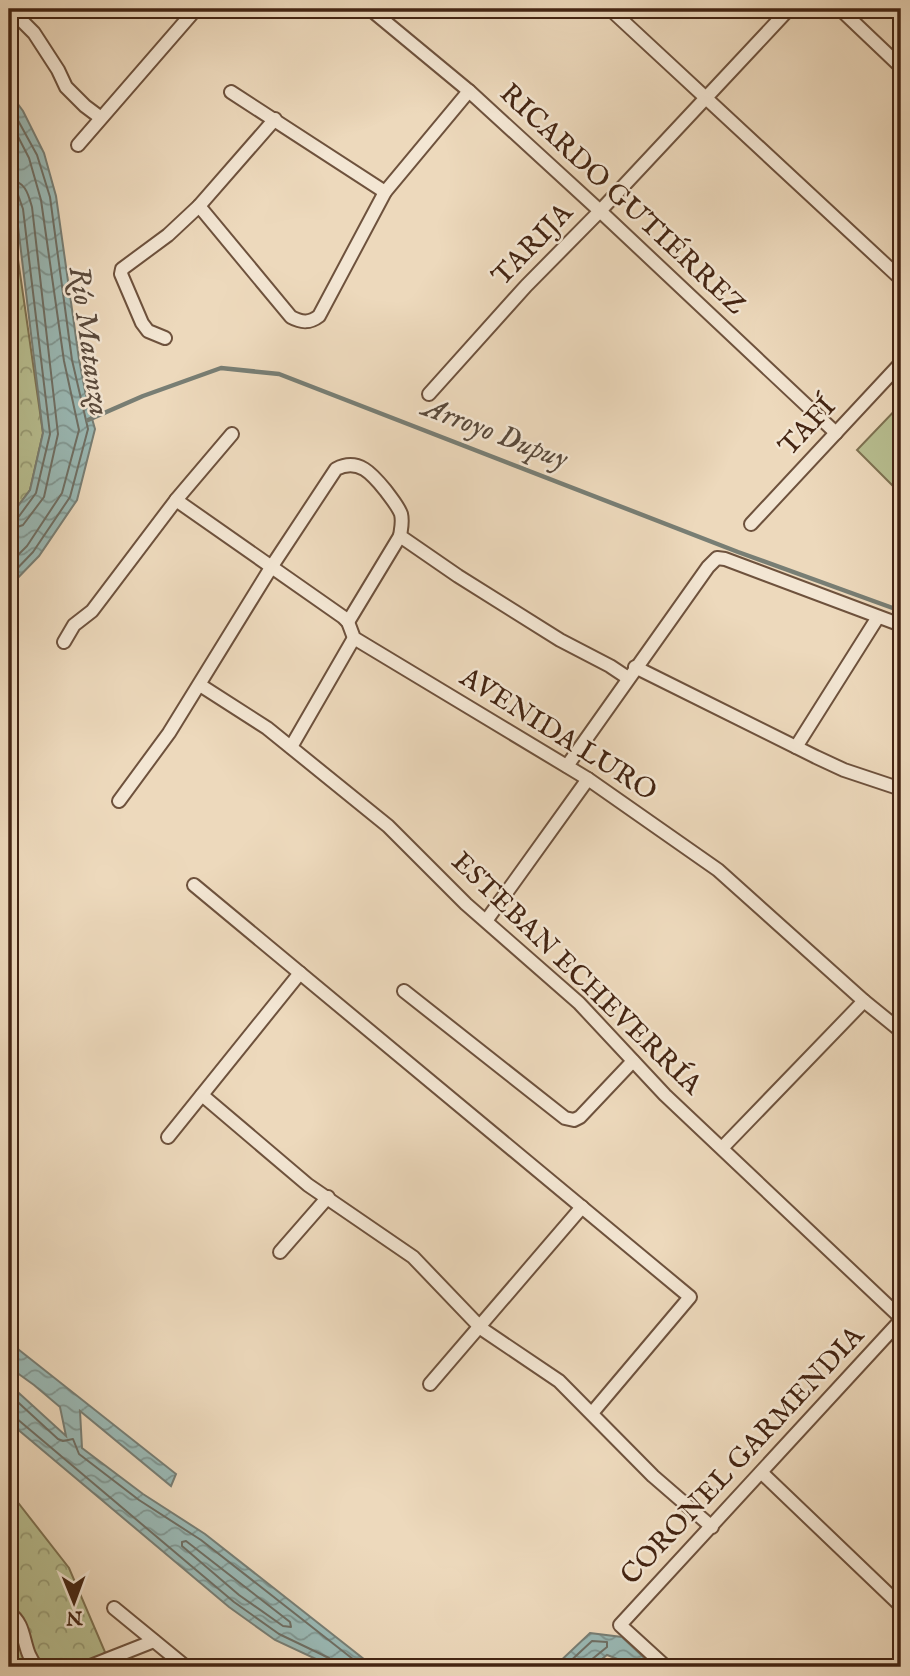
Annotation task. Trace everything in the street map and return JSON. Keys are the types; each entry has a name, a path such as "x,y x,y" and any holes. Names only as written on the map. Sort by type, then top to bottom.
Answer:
{"street":[{"path":"10,9 34,33 66,87 101,118"},
{"path":"78,145 195,9"},
{"name":"RICARDO GUTIÉRREZ","path":"370,9 468,91 600,211 836,433"},
{"path":"610,9 901,279"},
{"name":"TARIJA","path":"429,394 526,286 789,9"},
{"path":"840,9 901,67"},
{"path":"198,206 291,317 305,322 319,316 385,192 468,91"},
{"path":"231,92 385,192"},
{"path":"165,338 148,331 142,323 121,274 122,269 168,235 198,206 275,119"},
{"name":"TAFÍ","path":"751,524 901,363"},
{"path":"64,642 74,625 92,611 176,500 232,434"},
{"path":"119,801 169,733 272,566 336,469 349,464 370,472 395,503 402,525 400,536 348,622"},
{"path":"176,500 348,622 354,638 291,747"},
{"path":"400,536 560,640 610,666 631,673 844,770 901,789"},
{"path":"567,766 631,673 717,558 901,625"},
{"path":"796,747 878,617"},
{"name":"AVENIDA LURO","path":"354,638 588,779 728,878 864,1000 899,1024"},
{"name":"ESTEBAN ECHEVERRÍA","path":"200,685 291,747 388,826 486,921 579,1003 682,1112 723,1147 901,1319"},
{"path":"486,921 588,779"},
{"path":"194,885 690,1297 592,1413"},
{"path":"168,1137 300,973"},
{"path":"404,991 565,1118 574,1120 580,1117 633,1061"},
{"path":"723,1147 864,1000"},
{"path":"202,1095 309,1185 413,1257 480,1327 496,1341 559,1381 653,1476 712,1527"},
{"path":"280,1252 328,1197"},
{"path":"430,1384 582,1207"},
{"name":"CORONEL GARMENDIA","path":"666,1667 620,1625 901,1319"},
{"path":"762,1473 901,1606"},
{"path":"114,1608 186,1667"},
{"path":"9,1613 20,1622 26,1652 37,1667"},
{"path":"89,1667 154,1641"}],"green space":[{"path":"9,197 43,433 30,490 9,518"},
{"path":"901,404 901,494 857,450"},
{"path":"9,1491 69,1568 105,1652 90,1667 9,1667"}],"water":[{"path":"9,92 23,111 44,153 56,196 79,359 95,429 77,500 39,556 9,587 9,518 30,490 43,433 16,210 9,187"},
{"path":"9,1342 176,1474 171,1486 80,1411 82,1448 143,1494 205,1534 374,1667 333,1667 275,1640 229,1607 9,1422 9,1384 66,1436 60,1407 9,1367"},
{"path":"590,1633 622,1637 654,1667 630,1667 607,1655 592,1667 554,1667"}],"waterway":[{"name":"Arroyo Dupuy","path":"88,420 143,396 221,368 279,374 738,552 901,611"}],"water label":[{"name":"Río Matanza","path":"88,341"}]}
